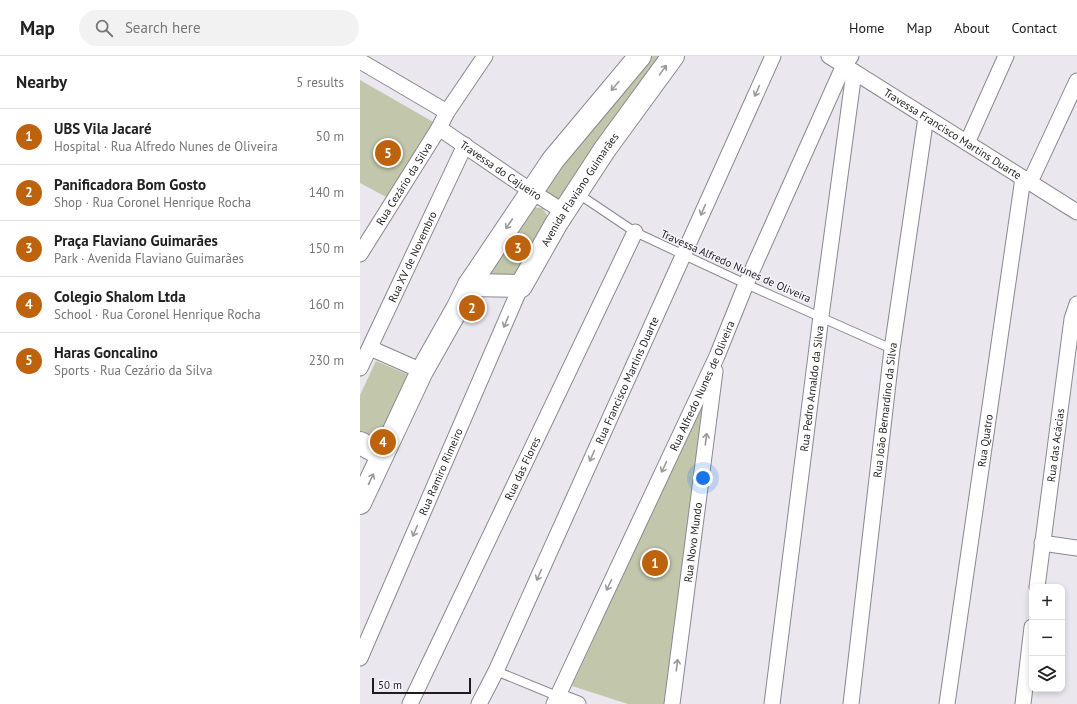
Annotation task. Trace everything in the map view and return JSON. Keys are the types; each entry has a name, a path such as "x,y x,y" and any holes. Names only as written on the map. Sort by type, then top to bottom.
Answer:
{"main road":[{"path":"360,503 422,371 458,309 469,285 553,160 640,56"},
{"name":"Avenida Flaviano Guimarães","path":"521,286 556,224 605,149 673,56"},
{"path":"469,285 521,286"},
{"path":"360,443 382,455"}],"street":[{"name":"Rua Cezário da Silva","path":"360,254 439,128 447,112 485,56"},
{"name":"Rua Francisco Martins Duarte","path":"479,704 496,670 773,56"},
{"name":"Travessa Francisco Martins Duarte","path":"829,56 850,64 926,117 1077,212"},
{"path":"966,143 1006,56"},
{"path":"360,61 447,112"},
{"name":"Rua Alfredo Nunes de Oliveira","path":"556,700 716,356 746,284 850,64"},
{"name":"Rua Pedro Arnaldo da Silva","path":"772,704 821,316 850,64"},
{"name":"Rua Quatro","path":"947,704 1027,180 1077,81"},
{"name":"Rua João Bernardino da Silva","path":"851,704 892,349 926,117"},
{"name":"Travessa do Cajueiro","path":"439,128 564,212"},
{"name":"Rua XV de Novembro","path":"360,368 465,145"},
{"name":"Rua das Flores","path":"410,704 635,232"},
{"name":"Rua Ramiro Rimeiro","path":"360,658 521,286"},
{"name":"Rua das Acácias","path":"1037,584 1072,319 1077,304"},
{"path":"370,348 422,371"},
{"name":"Rua Novo Mundo","path":"672,704 716,356"},
{"path":"1042,543 1077,548"},
{"path":"1023,704 1029,653"},
{"path":"556,700 578,704"}],"lane":[{"name":"Travessa Alfredo Nunes de Oliveira","path":"577,193 635,232 746,284 821,316 892,349"},
{"path":"496,670 556,700"}],"green space":[{"path":"645,56 670,56 565,199 553,196 544,187"},
{"path":"360,80 435,123 388,198 360,183"},
{"path":"526,207 542,208 551,220 520,279 481,275"},
{"path":"376,361 409,375 379,437 371,439 360,434 360,395"},
{"path":"703,402 667,704 628,704 572,686"}],"place":[{"name":"Haras Goncalino","path":"388,153"},
{"name":"Praça Flaviano Guimarães","path":"518,248"},
{"name":"Panificadora Bom Gosto","path":"472,308"},
{"name":"Colegio Shalom Ltda","path":"383,442"},
{"name":"UBS Vila Jacaré","path":"655,563"}]}
